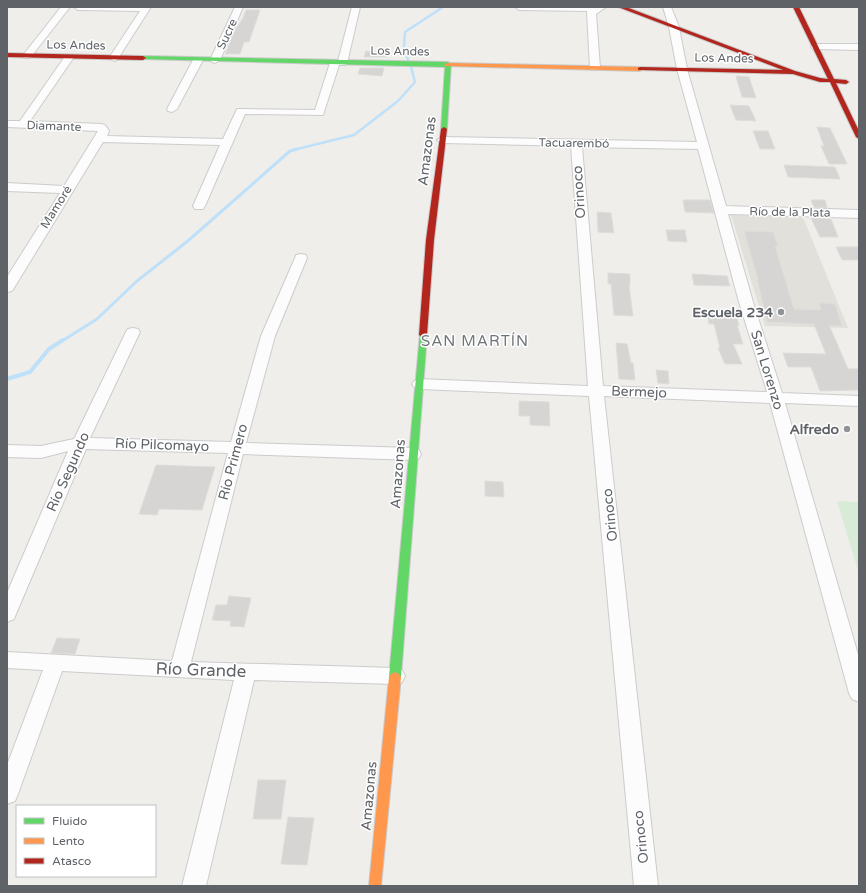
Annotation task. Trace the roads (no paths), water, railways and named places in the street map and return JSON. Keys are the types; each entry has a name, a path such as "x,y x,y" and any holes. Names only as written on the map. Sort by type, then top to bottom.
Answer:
{"main road":[{"path":"621,7 793,72 820,80 846,82"},
{"path":"796,7 859,137"},
{"name":"Los Andes","path":"7,55 793,72"},
{"name":"Amazonas","path":"375,886 395,676 430,240 443,140 448,64"}],"street":[{"path":"27,56 66,7"},
{"path":"78,7 147,8"},
{"name":"Sucre","path":"215,60 240,7"},
{"path":"199,206 241,111 318,114 339,63 356,7"},
{"path":"519,7 599,8"},
{"name":"San Lorenzo","path":"667,7 674,27 682,69 746,302 776,397 859,693"},
{"path":"114,58 147,8"},
{"path":"595,68 591,14 592,11 599,8"},
{"path":"816,47 859,47"},
{"path":"23,124 69,57"},
{"path":"172,110 198,60"},
{"name":"Diamante","path":"7,124 23,124 100,133 227,142"},
{"name":"Mamoré","path":"7,288 100,133"},
{"name":"Tacuarembó","path":"443,140 704,146"},
{"name":"Orinoco","path":"576,143 596,390 646,886"},
{"path":"7,187 66,190"},
{"name":"Río de la Plata","path":"721,210 859,214"},
{"name":"Río Primero","path":"179,670 268,336 301,258"},
{"path":"7,263 21,264"},
{"name":"Río Segundo","path":"7,614 80,443 133,332"},
{"name":"Bermejo","path":"419,384 859,400"},
{"name":"Río Pilcomayo","path":"7,451 41,452 80,443 413,454"},
{"name":"Río Grande","path":"7,660 179,670 395,676"},
{"path":"7,794 55,663"},
{"path":"194,886 246,672"}],"waterway":[{"path":"408,60 404,47 405,32 443,7"},
{"path":"297,149 354,135 398,101 415,82 411,67"},
{"path":"62,341 97,319 137,281 189,240 290,151 297,149"},
{"path":"7,379 30,372 49,349 63,340"}],"place":[{"name":"Escuela 234","path":"781,312"},
{"name":"Alfredo","path":"847,429"}],"district":[{"name":"SAN MARTÍN","path":"475,341"}]}
